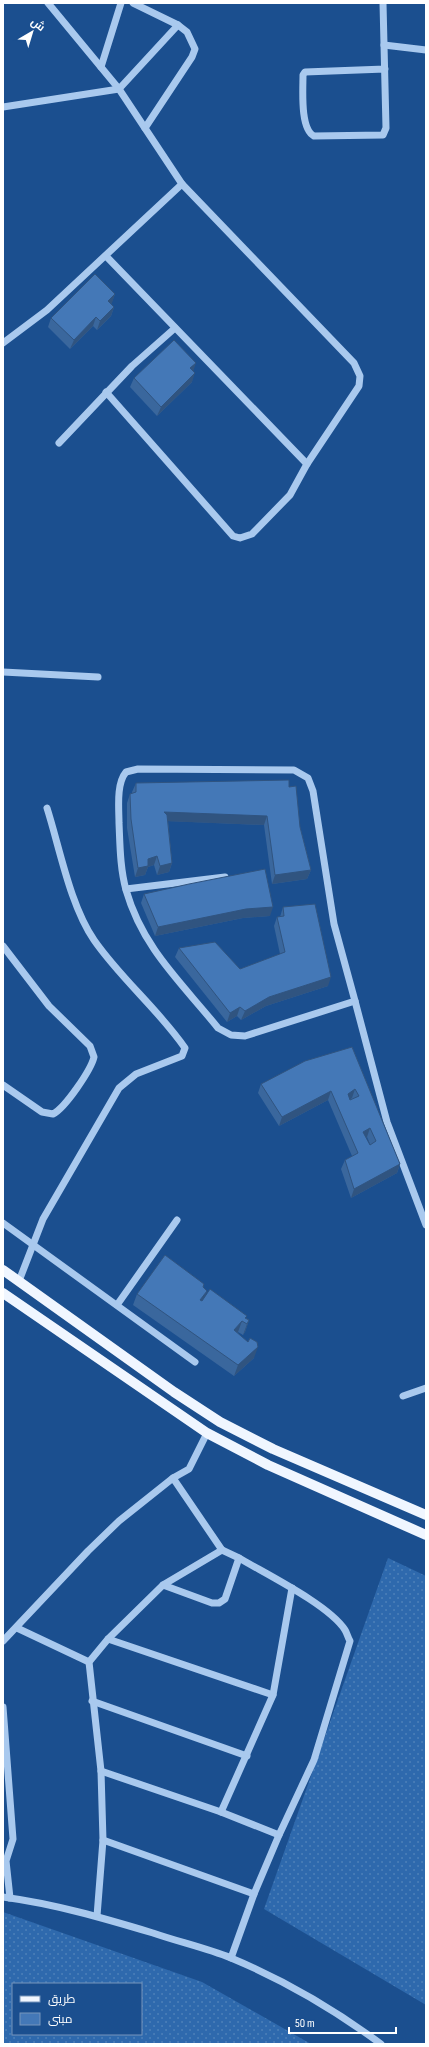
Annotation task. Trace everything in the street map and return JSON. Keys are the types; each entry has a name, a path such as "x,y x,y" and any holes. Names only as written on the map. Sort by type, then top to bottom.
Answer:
{"main road":[{"path":"3,1270 174,1392 220,1422 273,1449 426,1515"},
{"path":"3,1293 207,1433 268,1465 426,1535"}],"street":[{"path":"48,3 119,89 182,184 354,363 360,376 359,386 307,464 290,495 252,534 240,538 233,536 106,392"},
{"path":"101,67 121,3"},
{"path":"133,3 178,25 187,32 194,49 192,58 144,128"},
{"path":"383,3 385,70 386,128 383,135 314,136 309,134 305,125 302,75 305,72 385,70"},
{"path":"3,107 119,89 178,25"},
{"path":"384,45 426,50"},
{"path":"3,343 47,310 182,184"},
{"path":"106,256 307,464"},
{"path":"59,443 132,366 174,328"},
{"path":"3,672 98,677"},
{"path":"354,1001 245,1036 231,1035 218,1028 156,955 143,933 126,889 121,862 119,810 122,780 126,772 138,769 294,770 302,773 312,784 334,924 387,1122 426,1225"},
{"path":"19,1281 43,1219 119,1088 136,1074 182,1056 185,1048 113,965 94,940 81,918 48,808"},
{"path":"126,889 237,876"},
{"path":"3,946 40,996 90,1046 94,1057 91,1066 62,1108 53,1114 42,1112 3,1085"},
{"path":"117,1305 177,1220"},
{"path":"3,1223 195,1362"},
{"path":"403,1396 426,1388"},
{"path":"3,1641 17,1628 88,1551 119,1521 173,1478 189,1469 207,1433"},
{"path":"173,1478 222,1550 292,1588 329,1613 345,1630 350,1641 314,1760 279,1835 254,1894 230,1958"},
{"path":"97,1916 103,1840 100,1770 89,1662 108,1639 163,1585 222,1550"},
{"path":"163,1585 212,1603 219,1603 225,1599 239,1558"},
{"path":"221,1812 248,1756 273,1695 292,1588"},
{"path":"17,1628 89,1662"},
{"path":"108,1639 273,1695"},
{"path":"92,1700 248,1756"},
{"path":"3,1707 13,1840 5,1859 7,1898 57,1906 97,1916 230,1958 280,1982 348,2020 381,2044"},
{"path":"100,1770 221,1812 279,1835"},
{"path":"103,1840 254,1894"}],"shaded area":[{"path":"388,1558 426,1576 426,2005 264,1909"},
{"path":"3,1912 202,1982 311,2044 3,2044"}],"building":[{"path":"95,274 115,294 108,301 114,307 100,321 96,317 74,340 51,318"},
{"path":"174,340 196,363 190,368 195,373 161,407 134,378"},
{"path":"289,780 289,787 296,786 300,827 311,870 275,875 267,816 164,812 167,815 172,863 160,866 157,856 148,859 148,866 138,868 131,819 130,794 136,792 136,783"},
{"path":"265,869 273,907 246,909 158,927 144,894 189,884"},
{"path":"315,904 331,977 269,997 245,1011 240,1007 230,1013 179,948 215,942 240,969 285,952 277,917 284,916 283,907"},
{"path":"352,1047 400,1164 354,1189 345,1160 358,1153 331,1091 282,1117 261,1084 305,1061","holes":["355,1089 359,1096 350,1100 348,1094","370,1128 376,1141 370,1145 363,1132"]},
{"path":"165,1255 204,1284 203,1287 207,1291 200,1300 202,1301 210,1289 247,1316 245,1318 249,1320 247,1324 242,1321 234,1330 248,1342 250,1338 257,1342 258,1347 238,1365 137,1294"}]}
